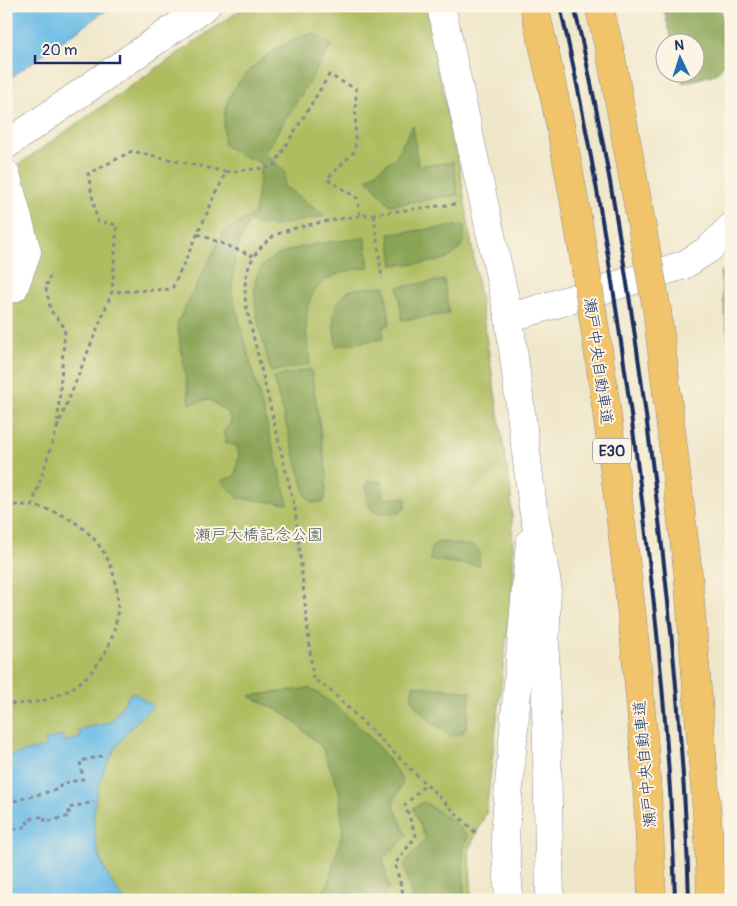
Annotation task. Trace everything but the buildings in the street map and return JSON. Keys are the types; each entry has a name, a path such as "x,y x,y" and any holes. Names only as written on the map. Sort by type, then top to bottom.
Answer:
{"highway":[{"name":"瀬戸中央自動車道","path":"534,6 549,69 595,324 628,566 650,839 652,900"},
{"path":"599,6 657,310 688,573 709,841 711,900"}],"street":[{"path":"6,145 206,6"},
{"path":"441,6 509,318 533,508 547,584 545,657 550,900"},
{"path":"6,174 27,252 14,288 6,290"},
{"path":"509,318 684,264 709,249 731,227"},
{"path":"509,900 506,825 533,508"}],"path":[{"path":"32,506 57,428 112,292 117,225 97,221 88,174 132,151 226,172 273,167 329,75 356,89 354,151 328,179 357,198 360,217"},
{"path":"112,292 172,289 226,172"},
{"path":"479,836 329,689 314,680 295,509 246,306 243,281 253,256 269,239 296,226 482,200"},
{"path":"374,215 382,279"},
{"path":"198,234 253,256"},
{"path":"45,286 51,311 65,328 57,428"},
{"path":"6,506 32,506 51,510 68,518 84,530 97,543 108,560 114,576 118,610 110,644 90,673 77,685 46,700 28,703 6,703"},
{"path":"6,802 59,789 61,784 83,779 80,761 102,756"},
{"path":"402,900 404,897 395,864 416,836 405,805 426,784"},
{"path":"6,831 28,826 27,820 35,818 44,816 46,822 70,816 68,808 94,802"}],"green space":[{"name":"瀬戸大橋記念公園","path":"246,6 426,6 460,171 511,494 514,575 486,813 469,849 472,900 6,900 6,173"},
{"path":"663,6 720,6 729,58 716,74 704,77 704,32 670,32"},
{"path":"314,34 332,45 265,152 285,172 284,186 325,216 275,226 249,222 235,254 232,293 288,504 238,498 221,481 235,476 239,455 237,446 226,443 223,432 231,422 229,414 209,399 190,404 177,323 224,232 255,213 261,163 238,154 224,145 224,116 231,95 238,83 261,60 289,42"},
{"path":"413,125 418,166 453,162 458,195 390,205 367,179 396,157"},
{"path":"464,225 464,239 459,249 452,256 430,262 393,265 389,234"},
{"path":"365,238 369,267 347,271 330,278 319,286 311,297 307,310 306,325 310,364 271,372 259,325 255,300 256,278 262,267 272,258 287,251 320,243"},
{"path":"731,264 731,364 720,272"},
{"path":"444,280 449,314 402,320 398,287"},
{"path":"385,286 390,324 383,327 383,339 336,346 334,316 335,308 342,296 349,291 361,288"},
{"path":"311,369 327,475 325,501 312,503 306,496 273,377"},
{"path":"382,481 383,499 405,497 406,506 401,512 391,514 380,513 375,512 369,506 366,482"},
{"path":"443,542 474,546 479,550 480,566 430,560 431,549 436,543"},
{"path":"413,685 471,692 466,728 463,733 451,736 424,715 413,701"},
{"path":"310,688 350,718 374,742 403,782 393,804 407,836 383,859 389,888 380,900 316,900 327,887 343,830 339,790 322,747 284,713 249,696"},
{"path":"424,802 454,822 468,836 463,850 464,900 412,900 404,864 426,839 413,808"}],"water":[{"path":"6,6 112,6 6,81"},
{"path":"132,692 153,706 132,726 115,749 103,773 96,798 94,824 98,849 108,875 124,900 6,900 6,756 46,747 45,740 63,736 64,742 80,738 79,730 111,722"}],"railway":[{"path":"560,6 584,117 604,228 636,453 650,564 666,732 675,900"},
{"path":"574,6 609,176 645,405 676,681 684,790 689,900"}]}
